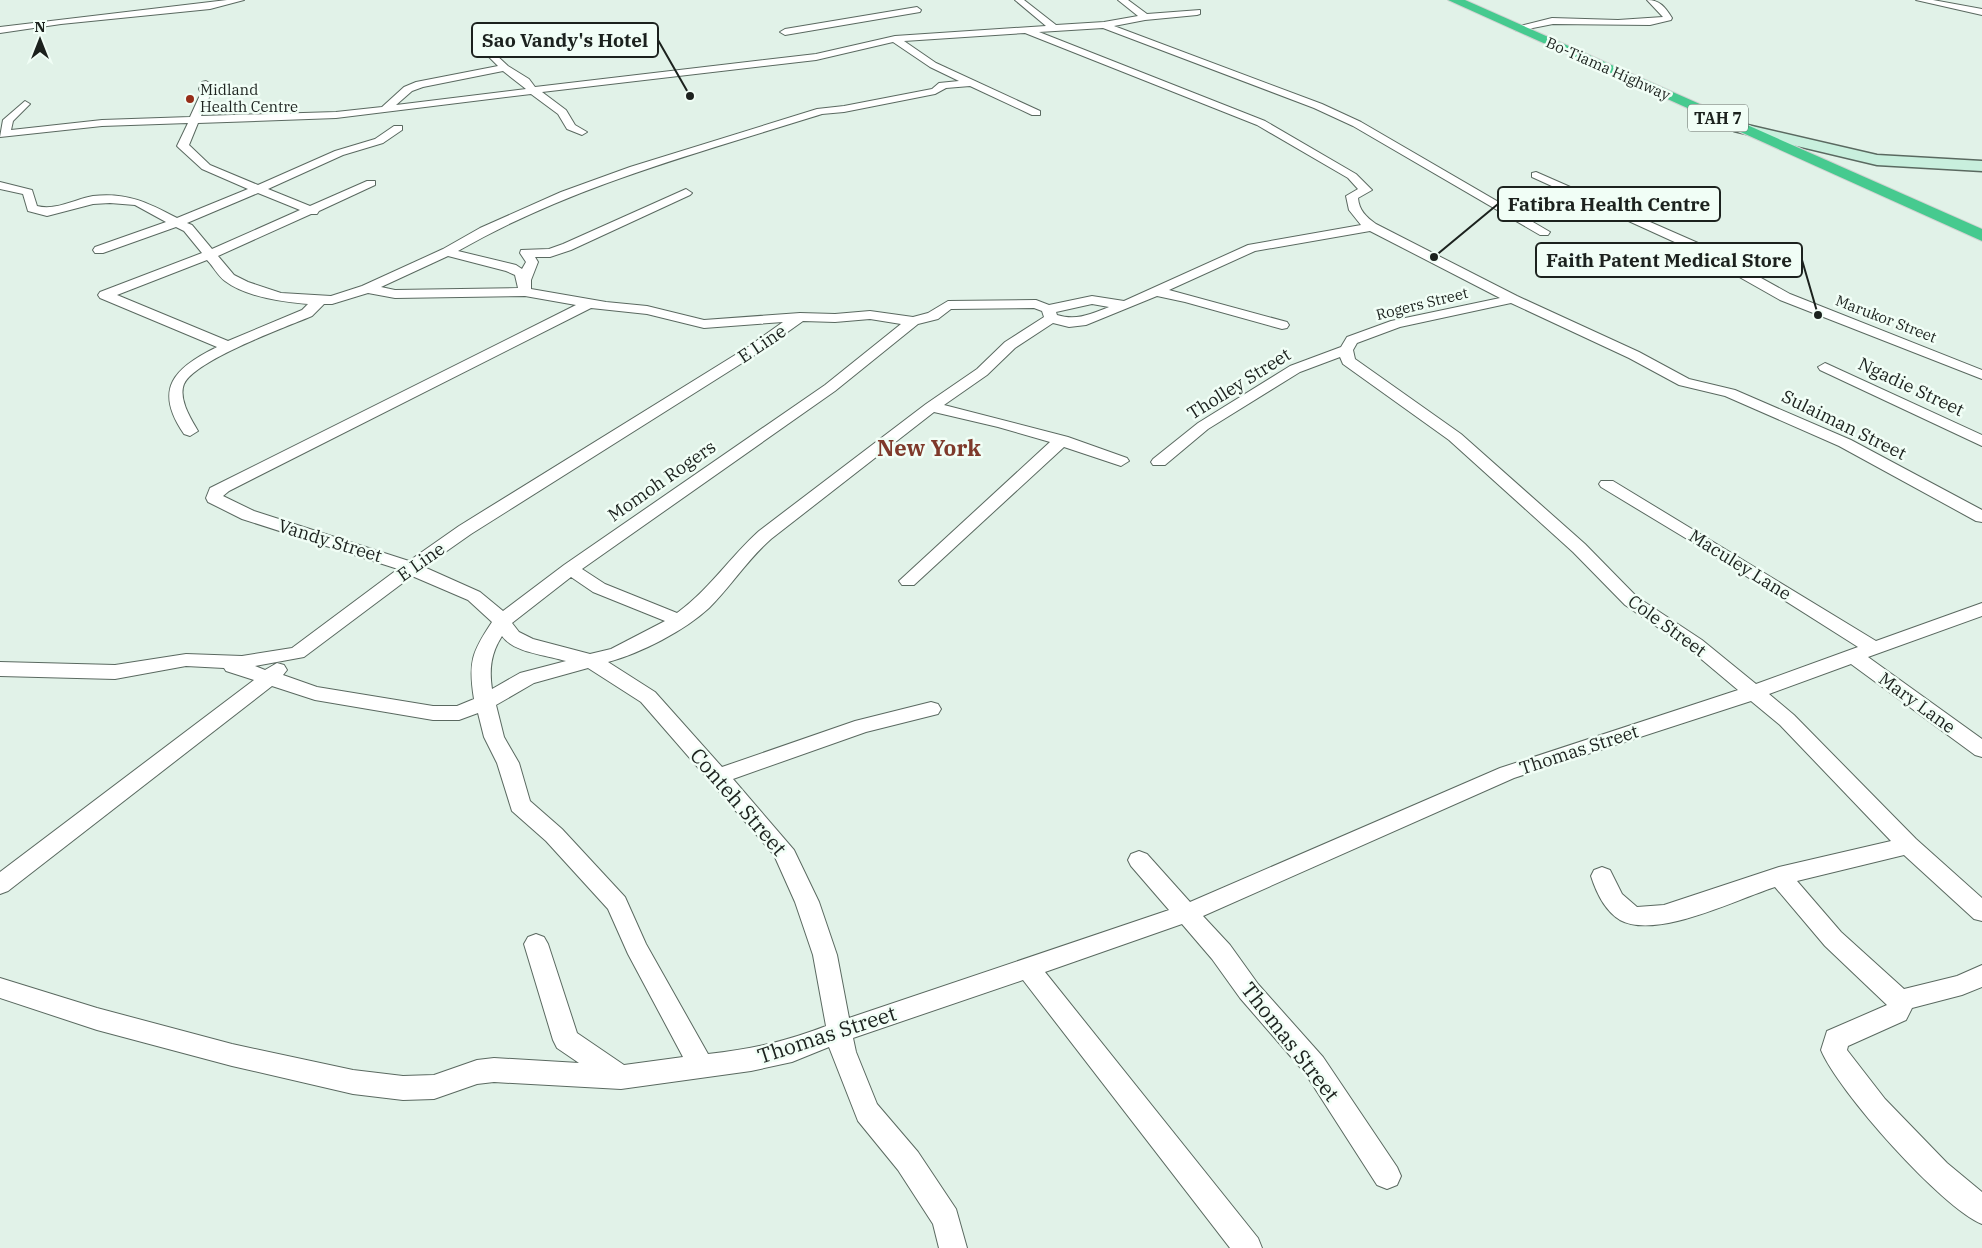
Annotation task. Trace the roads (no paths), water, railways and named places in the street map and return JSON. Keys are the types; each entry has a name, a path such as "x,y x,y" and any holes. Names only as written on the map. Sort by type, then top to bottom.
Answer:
{"highway":[{"name":"Bo-Tiama Highway","path":"1454,0 1982,236"}],"street":[{"path":"0,30 61,21 210,6 240,0"},
{"path":"1019,0 1053,27"},
{"path":"1122,0 1146,17"},
{"path":"1517,28 1541,25 1552,20 1618,23 1650,22 1668,18 1661,8 1651,0"},
{"path":"1920,0 1982,12"},
{"path":"785,32 917,10 906,2"},
{"path":"2,134 78,124 300,118 453,102 583,83 816,57 916,36 1104,25 1146,17 1197,12"},
{"path":"1104,25 1271,90 1318,106 1357,124 1544,232"},
{"path":"1027,30 1261,123 1352,176 1361,184 1366,190 1352,196 1352,200 1359,218 1372,227"},
{"path":"895,39 933,65 1036,113"},
{"path":"481,44 505,68 525,81 533,90 562,112 571,127 582,132"},
{"path":"386,108 408,89 420,84 505,68"},
{"path":"0,185 28,192 32,208 47,212 93,200 110,199 138,202 188,228 198,237 230,278 243,285 279,297 332,300 367,289 447,252 491,228 565,195 634,169 821,111 844,109 935,90 944,85 973,82"},
{"path":"206,84 204,89 206,93 183,146 206,167 256,190 312,211"},
{"path":"2,134 8,120 25,104"},
{"path":"99,250 256,190 339,153 379,141 398,128"},
{"path":"1739,128 1877,160 1982,166"},
{"name":"Marukor Street","path":"1536,175 1694,246 1784,297 1877,334 1934,354 1982,375"},
{"path":"230,347 105,295 211,254 312,211 371,183"},
{"path":"524,286 532,262 526,253 550,253 567,247 686,193"},
{"path":"367,289 395,294 524,286 590,303 647,310 704,324 802,317 835,318 870,315 913,321 933,316 948,305 1036,304 1049,314 1069,323 1081,322 1126,305 1252,248 1372,227"},
{"name":"Sulaiman Street","path":"1372,227 1457,269 1512,299 1634,355 1684,382 1730,393 1845,443 1982,517"},
{"path":"1965,228 1982,228"},
{"path":"447,252 512,268 520,273 524,286"},
{"path":"1156,292 1187,298 1282,325"},
{"name":"Rogers Street","path":"1346,350 1352,340 1396,324 1512,299"},
{"path":"190,431 179,411 177,384 187,369 197,362 307,312 320,300"},
{"path":"215,661 315,693 362,703 433,713 460,713 485,702 527,678 592,661 644,641 681,621 702,604 749,548 931,407 982,372 1049,314 1092,300 1126,305"},
{"name":"Vandy Street","path":"590,303 297,448 216,492 214,498 248,515 337,545 389,559 411,568 474,596 495,613 500,623 512,636 527,644 592,661"},
{"name":"E Line","path":"0,669 114,672 186,660 242,662 297,653 465,530 753,350 802,317"},
{"name":"Momoh Rogers","path":"702,1068 636,947 617,904 554,835 520,806 508,763 494,737 485,702 480,675 482,658 486,646 500,623 570,569 830,388 913,321"},
{"name":"Tholley Street","path":"1159,462 1203,426 1295,369 1346,350"},
{"name":"Cole Street","path":"1346,350 1348,361 1455,437 1579,548 1631,601 1695,644 1787,720 1908,845 1982,912"},
{"name":"Ngadie Street","path":"1824,367 1982,440"},
{"path":"931,407 970,414 1062,440 1121,460"},
{"path":"908,581 1062,440"},
{"name":"Maculey Lane","path":"1607,484 1703,541 1862,652"},
{"path":"570,569 599,588 681,621"},
{"name":"Thomas Street","path":"0,988 97,1019 232,1055 353,1082 403,1088 434,1087 477,1072 494,1070 621,1077 702,1068 751,1060 792,1050 839,1032 1185,914 1506,773 1752,693 1982,609"},
{"name":"Mary Lane","path":"1862,652 1982,750"},
{"path":"0,885 269,677 297,653"},
{"name":"Conteh Street","path":"592,661 648,697 783,850 807,902 825,955 843,1052 867,1112 908,1161 946,1219 953,1248"},
{"path":"717,777 862,726 931,709"},
{"path":"1602,876 1611,896 1622,908 1634,916 1646,917 1677,910 1779,876 1853,860 1908,845"},
{"name":"Thomas Street","path":"1140,860 1185,914 1221,952 1249,991 1314,1065 1387,1176"},
{"path":"1779,876 1833,938 1900,1001 1901,1006 1897,1012 1836,1039 1834,1050 1838,1060 1876,1108 1930,1164 1982,1210"},
{"path":"536,944 566,1040 621,1077"},
{"path":"1028,968 1248,1248"},
{"path":"1900,1001 1962,985 1982,975"}],"place":[{"name":"Sao Vandy's Hotel","path":"690,96"},
{"name":"Midland Health Centre","path":"190,99"},
{"name":"Fatibra Health Centre","path":"1434,257"},
{"name":"Faith Patent Medical Store","path":"1818,315"}],"district":[{"name":"New York","path":"929,448"}]}
